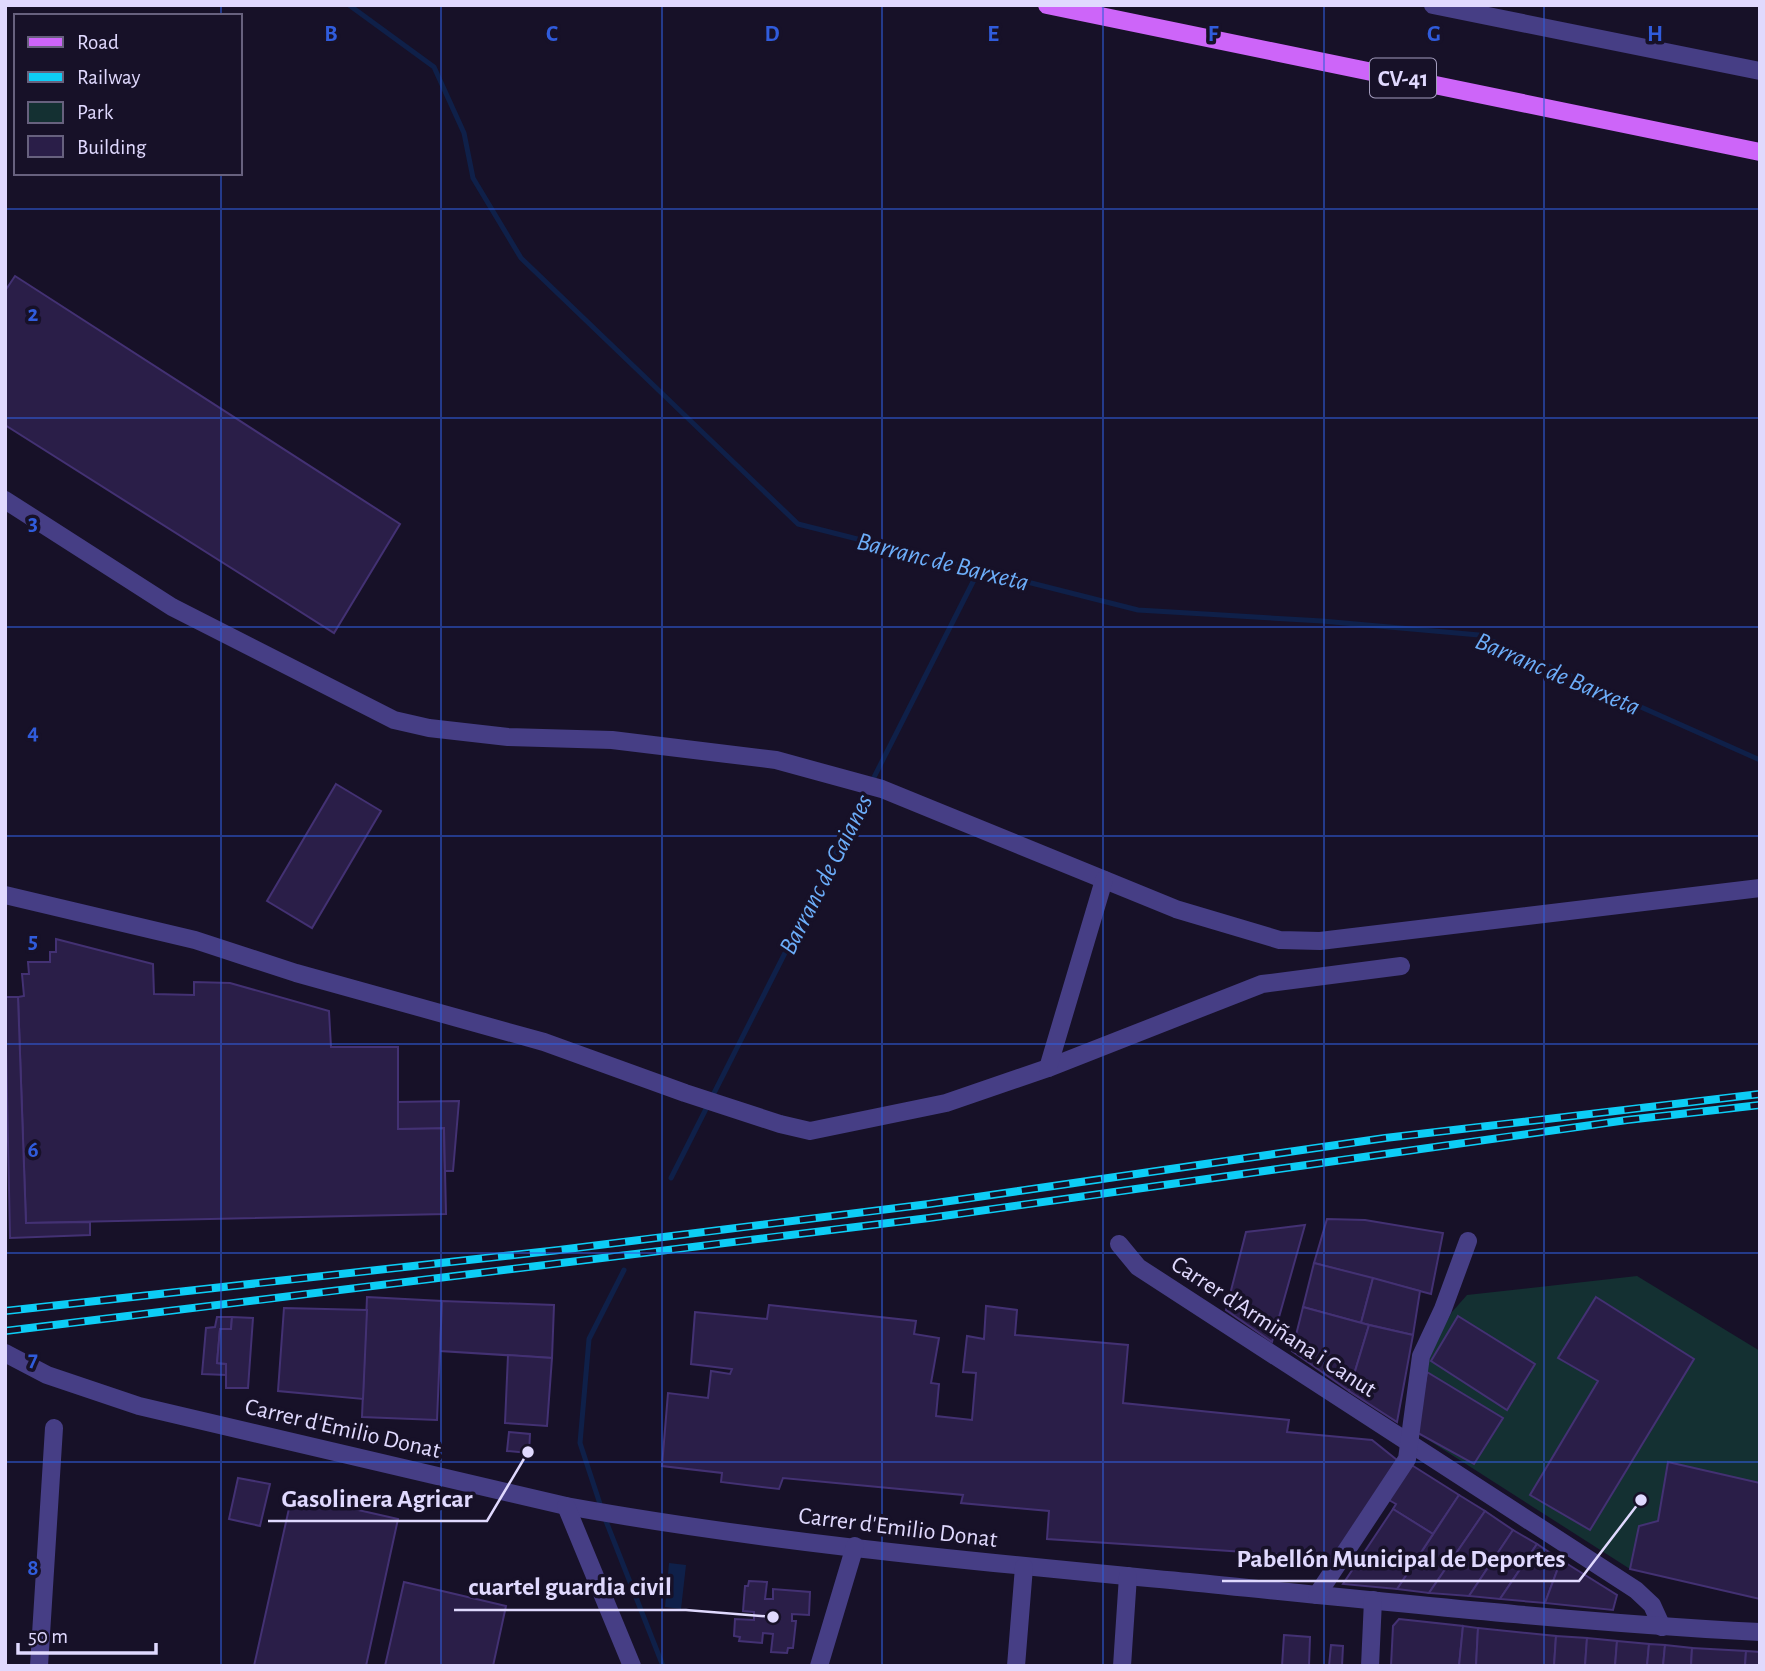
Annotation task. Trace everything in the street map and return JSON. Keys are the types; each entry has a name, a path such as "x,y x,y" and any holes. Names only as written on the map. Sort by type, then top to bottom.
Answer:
{"main road":[{"name":"CV-41","path":"1046,5 1760,152"}],"street":[{"path":"1433,5 1760,71"},
{"path":"5,500 172,607 394,720 429,728 508,737 612,740 776,760 882,789 1176,909 1280,940 1320,941 1760,888"},
{"path":"1048,1068 1104,880"},
{"path":"5,895 195,940 296,973 544,1042 685,1093 810,1131 946,1103 1048,1068 1262,984 1401,966"},
{"name":"Carrer d'Armiñana i Canut","path":"1317,1595 1407,1459 1407,1443 1421,1356 1443,1309 1468,1241"},
{"name":"Carrer d'Armiñana i Canut","path":"1119,1244 1138,1267 1636,1590 1652,1605 1662,1627"},
{"name":"Carrer d'Emilio Donat","path":"5,1353 47,1375 139,1406 566,1506 634,1519 1024,1567 1662,1627 1760,1632"},
{"path":"39,1666 54,1428"},
{"path":"566,1506 632,1666"},
{"path":"819,1666 855,1546"},
{"path":"1016,1666 1024,1567"},
{"path":"1122,1666 1128,1576"},
{"path":"1370,1666 1373,1600"}],"green space":[{"path":"1637,1276 1760,1351 1760,1599 1630,1569 1416,1432 1426,1358 1452,1312 1467,1295"}],"water":[{"path":"669,1563 686,1565 681,1609 665,1607"}],"building":[{"path":"15,276 400,524 334,633 5,425 5,291"},
{"path":"336,784 381,811 312,928 267,901"},
{"path":"56,939 153,964 154,994 194,995 194,982 230,983 329,1011 331,1047 398,1047 398,1129 444,1128 446,1214 26,1223 18,997 24,996 22,974 29,974 28,962 50,962 50,952 56,952"},
{"path":"5,997 18,997 26,1223 90,1222 90,1235 10,1238"},
{"path":"459,1101 453,1171 445,1171 444,1128 398,1129 398,1102"},
{"path":"1327,1219 1365,1220 1443,1233 1431,1294 1314,1263"},
{"path":"1305,1225 1272,1342 1226,1310 1246,1232"},
{"path":"1314,1263 1373,1278 1361,1323 1303,1307"},
{"path":"1373,1278 1420,1291 1413,1335 1361,1323"},
{"path":"367,1297 442,1301 437,1420 362,1417"},
{"path":"1596,1297 1694,1359 1590,1530 1530,1495 1598,1381 1558,1358"},
{"path":"442,1301 554,1305 552,1358 440,1351"},
{"path":"769,1305 916,1321 914,1334 939,1338 931,1383 939,1384 936,1416 972,1420 976,1373 963,1372 967,1336 984,1339 986,1306 1017,1310 1015,1335 1128,1345 1123,1403 1289,1420 1287,1432 1372,1440 1397,1460 1335,1558 1047,1539 1049,1511 961,1503 963,1495 783,1478 779,1489 721,1482 722,1473 662,1466 668,1393 708,1398 711,1371 730,1374 732,1369 691,1364 695,1312 767,1319"},
{"path":"1303,1307 1369,1325 1349,1391 1292,1351"},
{"path":"284,1308 367,1310 363,1399 278,1391"},
{"path":"1458,1316 1535,1364 1507,1410 1431,1361"},
{"path":"217,1317 232,1317 231,1329 220,1329 217,1363 226,1364 226,1375 202,1374 206,1328 215,1327"},
{"path":"232,1317 253,1318 248,1388 226,1388 226,1364 217,1363 220,1329 231,1329"},
{"path":"1369,1325 1413,1335 1397,1422 1349,1391"},
{"path":"508,1355 552,1358 547,1426 505,1423"},
{"path":"1427,1372 1503,1418 1474,1464 1416,1432"},
{"path":"509,1432 530,1434 529,1453 507,1451"},
{"path":"1668,1462 1760,1483 1760,1599 1630,1569 1639,1526 1658,1521"},
{"path":"1410,1464 1459,1495 1433,1534 1393,1509 1396,1504 1387,1499"},
{"path":"238,1478 270,1484 260,1526 229,1519"},
{"path":"292,1495 398,1519 366,1666 254,1666"},
{"path":"1459,1495 1485,1511 1429,1593 1397,1589"},
{"path":"1393,1509 1433,1534 1397,1589 1343,1584"},
{"path":"1485,1511 1513,1530 1469,1596 1429,1593"},
{"path":"1513,1530 1537,1544 1500,1599 1469,1596"},
{"path":"1537,1544 1561,1560 1545,1603 1500,1599"},
{"path":"1561,1560 1617,1595 1613,1610 1545,1603"},
{"path":"749,1581 767,1582 765,1599 773,1599 773,1589 810,1592 809,1615 792,1614 792,1621 796,1621 793,1648 788,1648 787,1653 771,1652 773,1634 763,1633 762,1643 739,1641 740,1637 734,1636 735,1619 754,1620 754,1612 743,1611 745,1586 748,1586"},
{"path":"404,1582 506,1606 493,1666 385,1666"},
{"path":"1399,1619 1463,1626 1459,1666 1391,1666 1393,1626"},
{"path":"1463,1626 1478,1628 1476,1666 1459,1666"},
{"path":"1478,1628 1556,1636 1554,1666 1476,1666"},
{"path":"1284,1635 1310,1637 1309,1666 1282,1666"},
{"path":"1556,1636 1587,1638 1585,1666 1554,1666"},
{"path":"1587,1638 1617,1641 1615,1666 1585,1666"},
{"path":"1617,1641 1649,1644 1647,1666 1615,1666"},
{"path":"1649,1644 1665,1645 1663,1666 1647,1666"},
{"path":"1331,1645 1343,1646 1342,1666 1329,1666"},
{"path":"1665,1645 1692,1648 1691,1666 1663,1666"},
{"path":"1692,1648 1746,1651 1745,1666 1691,1666"},
{"path":"1746,1651 1760,1652 1760,1666 1745,1666"}],"waterway":[{"name":"Barranc de Barxeta","path":"349,5 434,67 464,133 473,178 521,258 798,524 1138,610 1322,621 1479,635 1760,760"},
{"name":"Barranc de Gaianes","path":"671,1178 979,570"},
{"name":"Barranc de Gaianes","path":"601,1507 580,1443 589,1339 624,1270"},
{"name":"Barranc de Gaianes","path":"604,1516 663,1666"}],"railway":[{"path":"5,1311 559,1250 929,1204 1385,1138 1760,1094"},
{"path":"5,1331 929,1218 1627,1120 1760,1105"}],"place":[{"name":"Gasolinera Agricar","path":"528,1452"},
{"name":"Pabellón Municipal de Deportes","path":"1641,1500"},
{"name":"cuartel guardia civil","path":"773,1617"}]}
